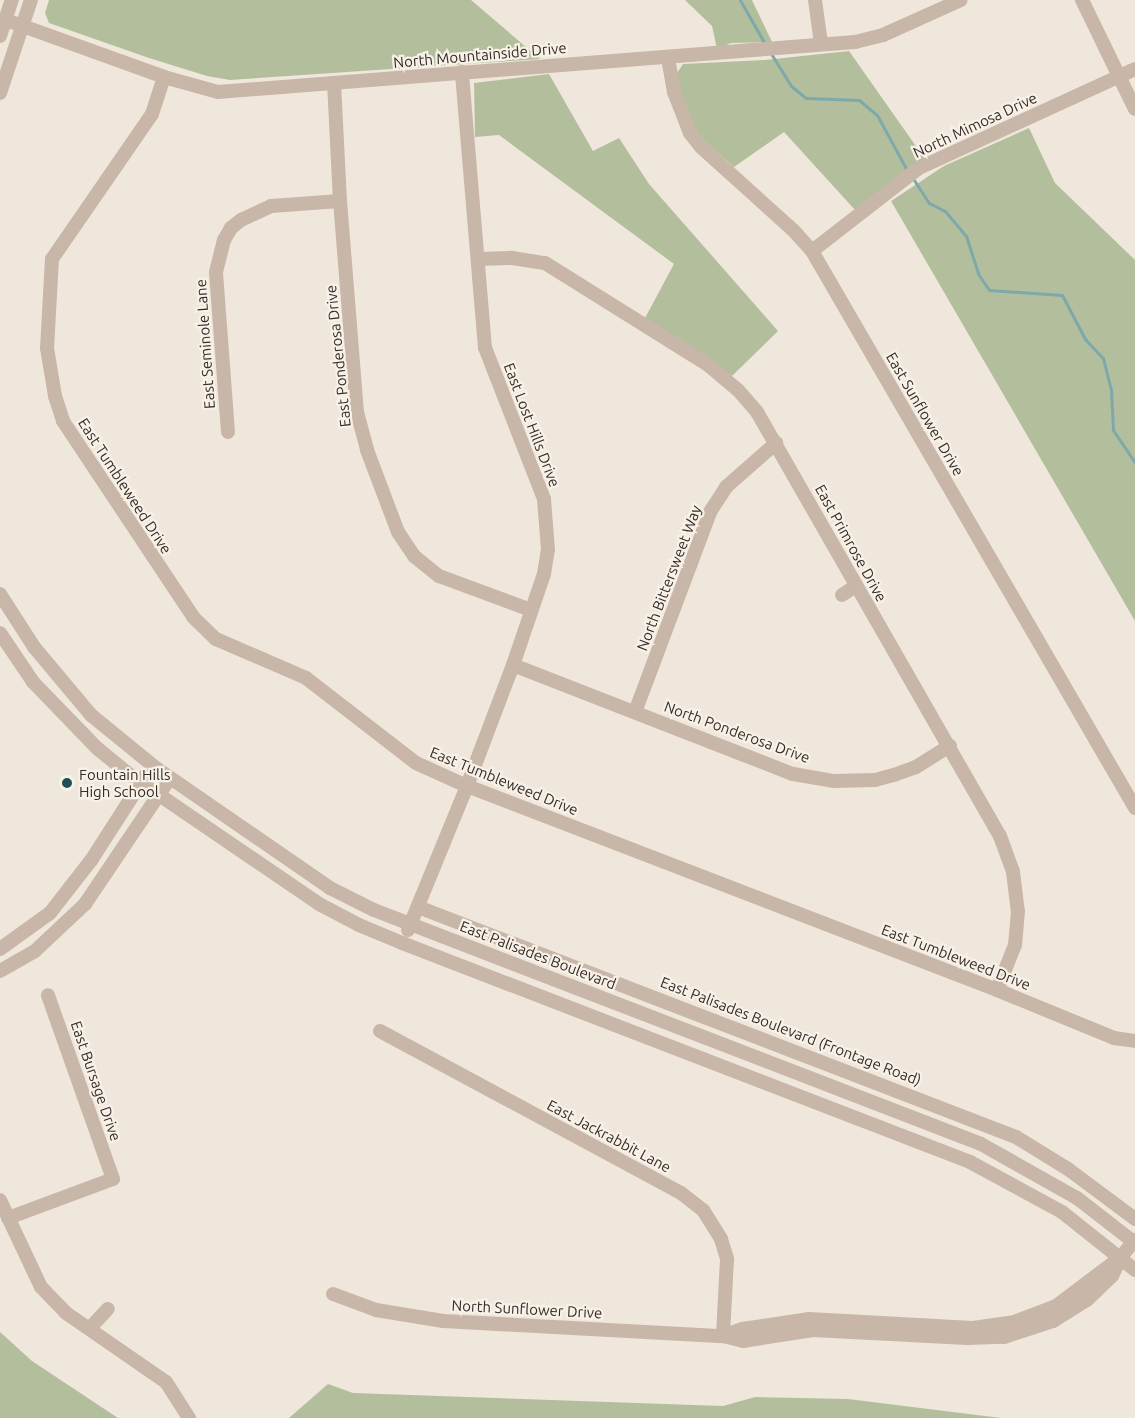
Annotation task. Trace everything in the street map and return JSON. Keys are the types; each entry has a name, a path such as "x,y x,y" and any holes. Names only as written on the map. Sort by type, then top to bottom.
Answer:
{"street":[{"path":"0,36 12,0"},
{"path":"0,93 31,0"},
{"path":"815,0 820,44"},
{"name":"North Mountainside Drive","path":"6,20 164,77 218,92 668,58 876,38 961,0"},
{"path":"1082,0 1135,109"},
{"name":"East Sunflower Drive","path":"668,58 674,92 682,118 696,140 794,231 812,251 1135,808"},
{"name":"North Mimosa Drive","path":"812,251 919,168 1135,69"},
{"name":"East Lost Hills Drive","path":"402,943 467,786 513,665 544,573 549,550 548,525 535,474 498,386 485,348 462,72"},
{"name":"East Tumbleweed Drive","path":"164,77 152,114 52,259 47,348 54,396 63,421 193,617 216,639 306,678 416,763 467,786 997,990 1114,1038 1135,1041"},
{"name":"East Ponderosa Drive","path":"334,83 339,201 357,412 367,450 398,532 414,556 439,576 531,610"},
{"name":"East Seminole Lane","path":"228,432 216,272 224,240 231,228 241,220 270,206 339,201"},
{"name":"East Primrose Drive","path":"478,259 512,258 545,263 708,365 738,390 758,412 1000,836 1013,872 1018,911 1015,945 997,990"},
{"name":"North Bittersweet Way","path":"634,712 710,512 726,487 776,443"},
{"path":"842,595 856,586"},
{"name":"East Palisades Boulevard","path":"0,594 34,647 67,690 91,715 152,765 330,888 374,910 981,1144 1077,1198 1134,1242"},
{"path":"0,633 33,682 98,749 319,904 359,926 970,1162 1062,1212 1135,1270"},
{"name":"North Ponderosa Drive","path":"513,665 794,774 834,781 875,780 894,776 916,767 950,746"},
{"path":"0,949 50,913 92,859 152,765"},
{"path":"0,971 35,951 85,904 170,778"},
{"name":"East Palisades Boulevard (Frontage Road)","path":"418,907 1016,1137 1068,1169 1135,1220"},
{"name":"East Bursage Drive","path":"8,1218 113,1179 48,995"},
{"name":"East Jackrabbit Lane","path":"380,1030 681,1193 697,1205 714,1224 727,1259 723,1336"},
{"path":"0,1200 41,1287 66,1313 166,1382 189,1418"},
{"path":"1121,1257 1134,1242"},
{"name":"North Sunflower Drive","path":"333,1294 376,1310 443,1321 723,1336 742,1329 810,1319 865,1327 973,1328 985,1332 1056,1306 1121,1257"},
{"path":"90,1328 108,1309"}],"green space":[{"path":"49,0 471,0 540,59 230,80 207,76 149,58 49,23 45,13"},
{"path":"685,0 752,0 772,42 731,43 717,49 712,26"},
{"path":"849,51 925,159 856,211 784,132 734,167 702,139 684,110 677,73 683,64 765,60"},
{"path":"549,74 593,151 619,138 649,184 778,331 732,376 645,318 674,264 499,135 475,137 474,83"},
{"path":"1029,128 1055,183 1135,260 1135,621 891,201 944,166"},
{"path":"0,1332 32,1361 118,1418 0,1418"},
{"path":"328,1384 353,1393 723,1406 755,1397 848,1399 1001,1418 289,1418"}],"waterway":[{"path":"740,0 765,44"},
{"path":"770,52 791,86 806,98 859,100 877,115 908,172"},
{"path":"912,177 929,203 945,211 966,236 978,274 989,290 1062,295 1085,339 1103,358 1111,390 1113,430 1135,463"}],"place":[{"name":"Fountain Hills High School","path":"67,783"}]}
